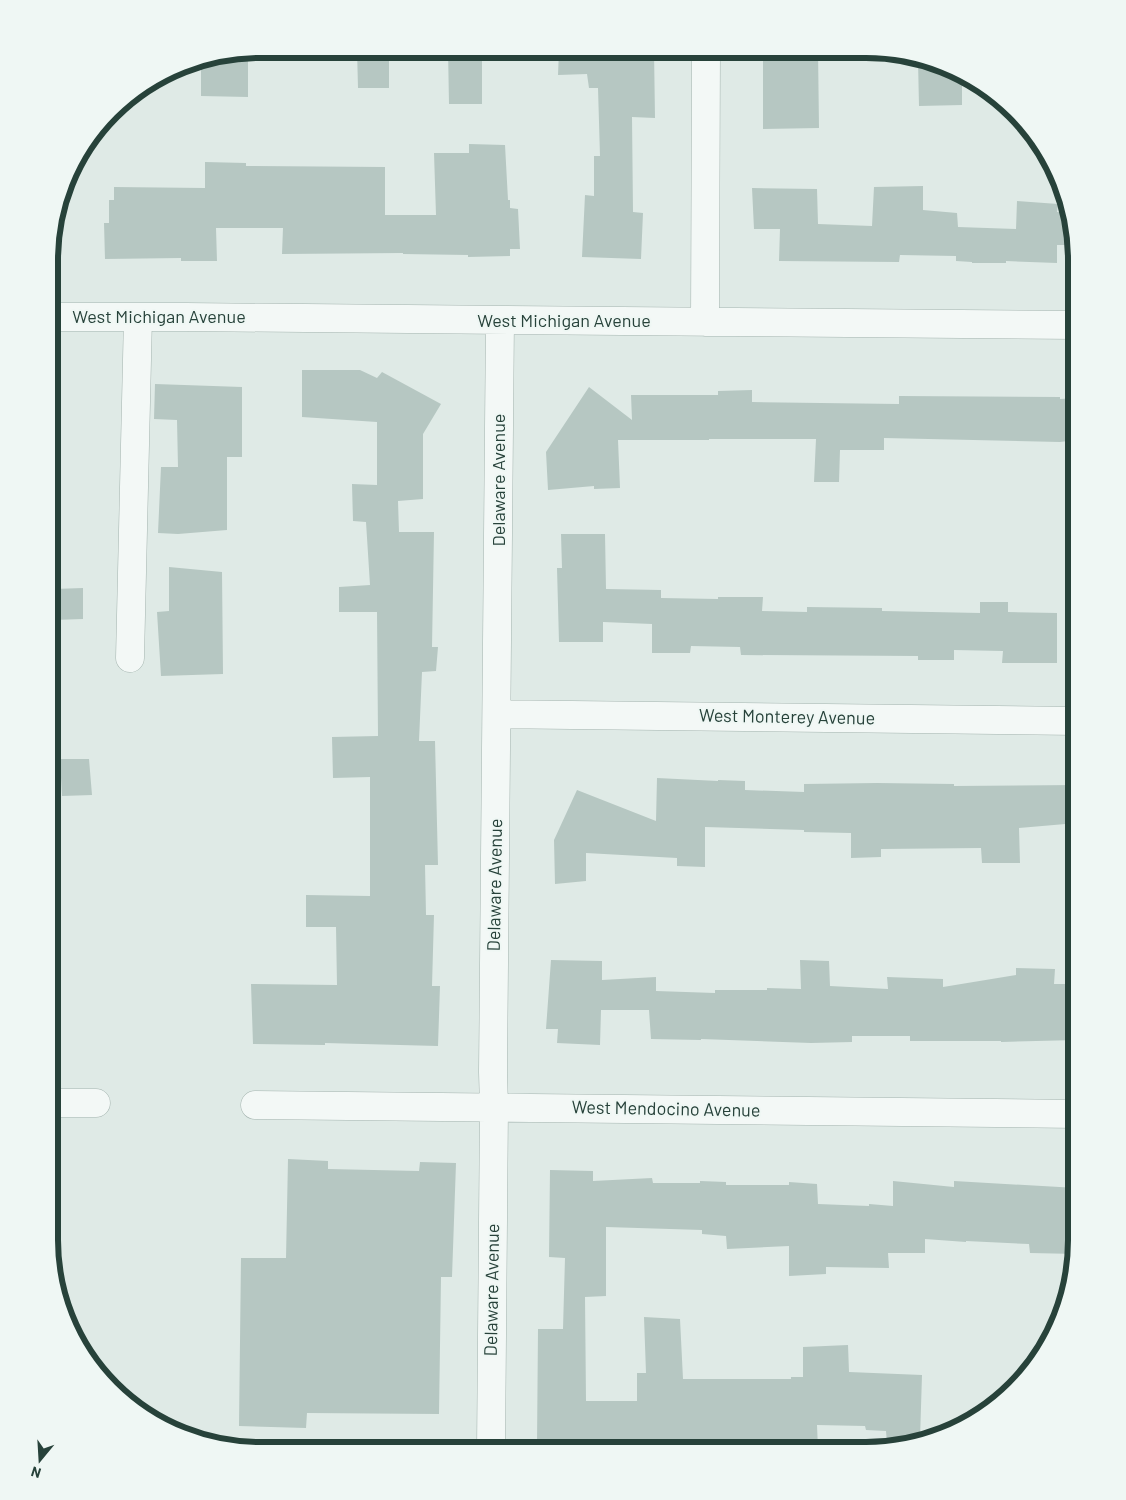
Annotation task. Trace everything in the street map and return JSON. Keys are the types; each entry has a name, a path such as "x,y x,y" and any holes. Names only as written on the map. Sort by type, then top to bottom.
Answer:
{"street":[{"path":"705,322 706,58"},
{"name":"West Michigan Avenue","path":"58,317 1068,325"},
{"path":"130,658 138,317"},
{"name":"Delaware Avenue","path":"491,1442 500,320"},
{"name":"West Monterey Avenue","path":"497,714 1068,720"},
{"path":"58,1103 96,1103"},
{"name":"West Mendocino Avenue","path":"255,1105 1068,1114"}],"building":[{"path":"248,58 248,97 201,96 201,66 220,61"},
{"path":"357,58 389,58 389,88 358,88"},
{"path":"448,58 482,58 482,104 449,104"},
{"path":"559,58 654,58 655,118 632,117 633,212 643,213 641,259 582,257 585,195 594,196 594,156 600,156 598,88 589,88 587,74 558,75"},
{"path":"763,58 818,58 819,128 763,129"},
{"path":"918,64 962,82 962,105 919,106"},
{"path":"469,144 505,145 508,200 510,200 510,208 518,209 520,249 510,249 510,256 468,257 468,255 403,253 282,254 283,228 216,228 217,261 181,261 181,258 105,259 104,223 109,223 109,200 114,200 114,187 205,188 205,162 246,163 246,166 385,167 385,215 436,215 434,153 469,153"},
{"path":"923,186 923,210 957,213 958,227 1016,229 1017,201 1058,204 1057,212 1063,212 1068,245 1057,245 1057,263 1006,261 1006,263 972,263 956,261 956,256 900,255 899,262 779,261 780,229 754,229 752,188 817,189 818,224 872,226 874,187"},
{"path":"302,370 360,370 377,378 382,372 441,404 423,434 423,499 398,501 399,532 434,532 432,647 438,647 436,671 422,672 419,741 435,741 438,865 425,865 426,915 434,915 432,986 440,986 438,1046 325,1043 325,1045 253,1044 251,984 337,985 336,927 306,927 306,895 370,896 370,777 333,778 332,737 378,736 377,612 339,612 339,587 370,585 366,522 353,521 352,484 377,485 377,422 302,417"},
{"path":"155,384 242,387 242,457 227,457 227,530 178,534 158,533 161,467 178,467 177,420 154,419"},
{"path":"589,387 632,420 631,395 718,395 718,391 752,390 752,402 899,404 899,396 1068,399 1068,441 884,438 884,450 840,450 839,482 814,482 816,439 618,440 620,488 594,489 594,486 548,490 546,452"},
{"path":"561,534 605,534 606,589 661,590 661,598 718,599 718,597 763,597 762,611 807,612 807,607 882,608 882,611 980,613 980,602 1008,602 1008,612 1057,613 1057,663 1002,663 1003,651 954,650 954,660 918,660 918,656 741,655 740,647 691,646 690,653 652,653 652,624 603,622 603,642 559,642 557,568 562,568"},
{"path":"169,567 222,572 223,674 161,676 157,612 169,611"},
{"path":"83,588 83,619 58,620 58,589"},
{"path":"60,759 89,759 92,795 62,796"},
{"path":"657,778 745,781 745,790 804,792 804,784 1068,785 1068,824 1019,828 1020,863 982,863 981,848 881,849 881,857 851,858 851,833 705,827 705,867 677,866 677,858 586,853 586,881 555,884 554,840 577,790 656,821"},
{"path":"551,960 602,961 602,980 656,977 656,991 715,993 715,990 801,989 800,960 829,961 830,986 888,989 887,977 943,979 943,987 1016,975 1016,968 1055,969 1054,984 1068,984 1068,1040 910,1041 910,1036 852,1036 852,1042 811,1043 651,1039 649,1010 601,1010 600,1045 557,1043 558,1029 546,1029"},
{"path":"288,1159 328,1161 328,1169 419,1171 420,1162 456,1163 452,1277 441,1277 439,1414 307,1413 306,1428 239,1426 241,1258 286,1258"},
{"path":"550,1170 593,1171 593,1181 652,1178 653,1183 700,1183 700,1181 726,1182 726,1185 789,1185 789,1182 817,1184 818,1204 869,1206 869,1204 893,1206 893,1181 954,1187 954,1181 1068,1187 1068,1254 1030,1253 1029,1244 925,1239 925,1253 888,1253 889,1268 826,1267 826,1274 789,1276 789,1246 727,1249 726,1236 702,1234 702,1230 606,1227 606,1296 585,1297 586,1401 637,1401 637,1373 646,1373 644,1317 680,1319 683,1379 791,1379 791,1377 803,1377 803,1347 848,1345 849,1372 922,1375 920,1436 893,1441 887,1441 886,1431 866,1430 865,1426 817,1425 818,1442 537,1442 538,1329 563,1329 565,1258 549,1257"}]}
